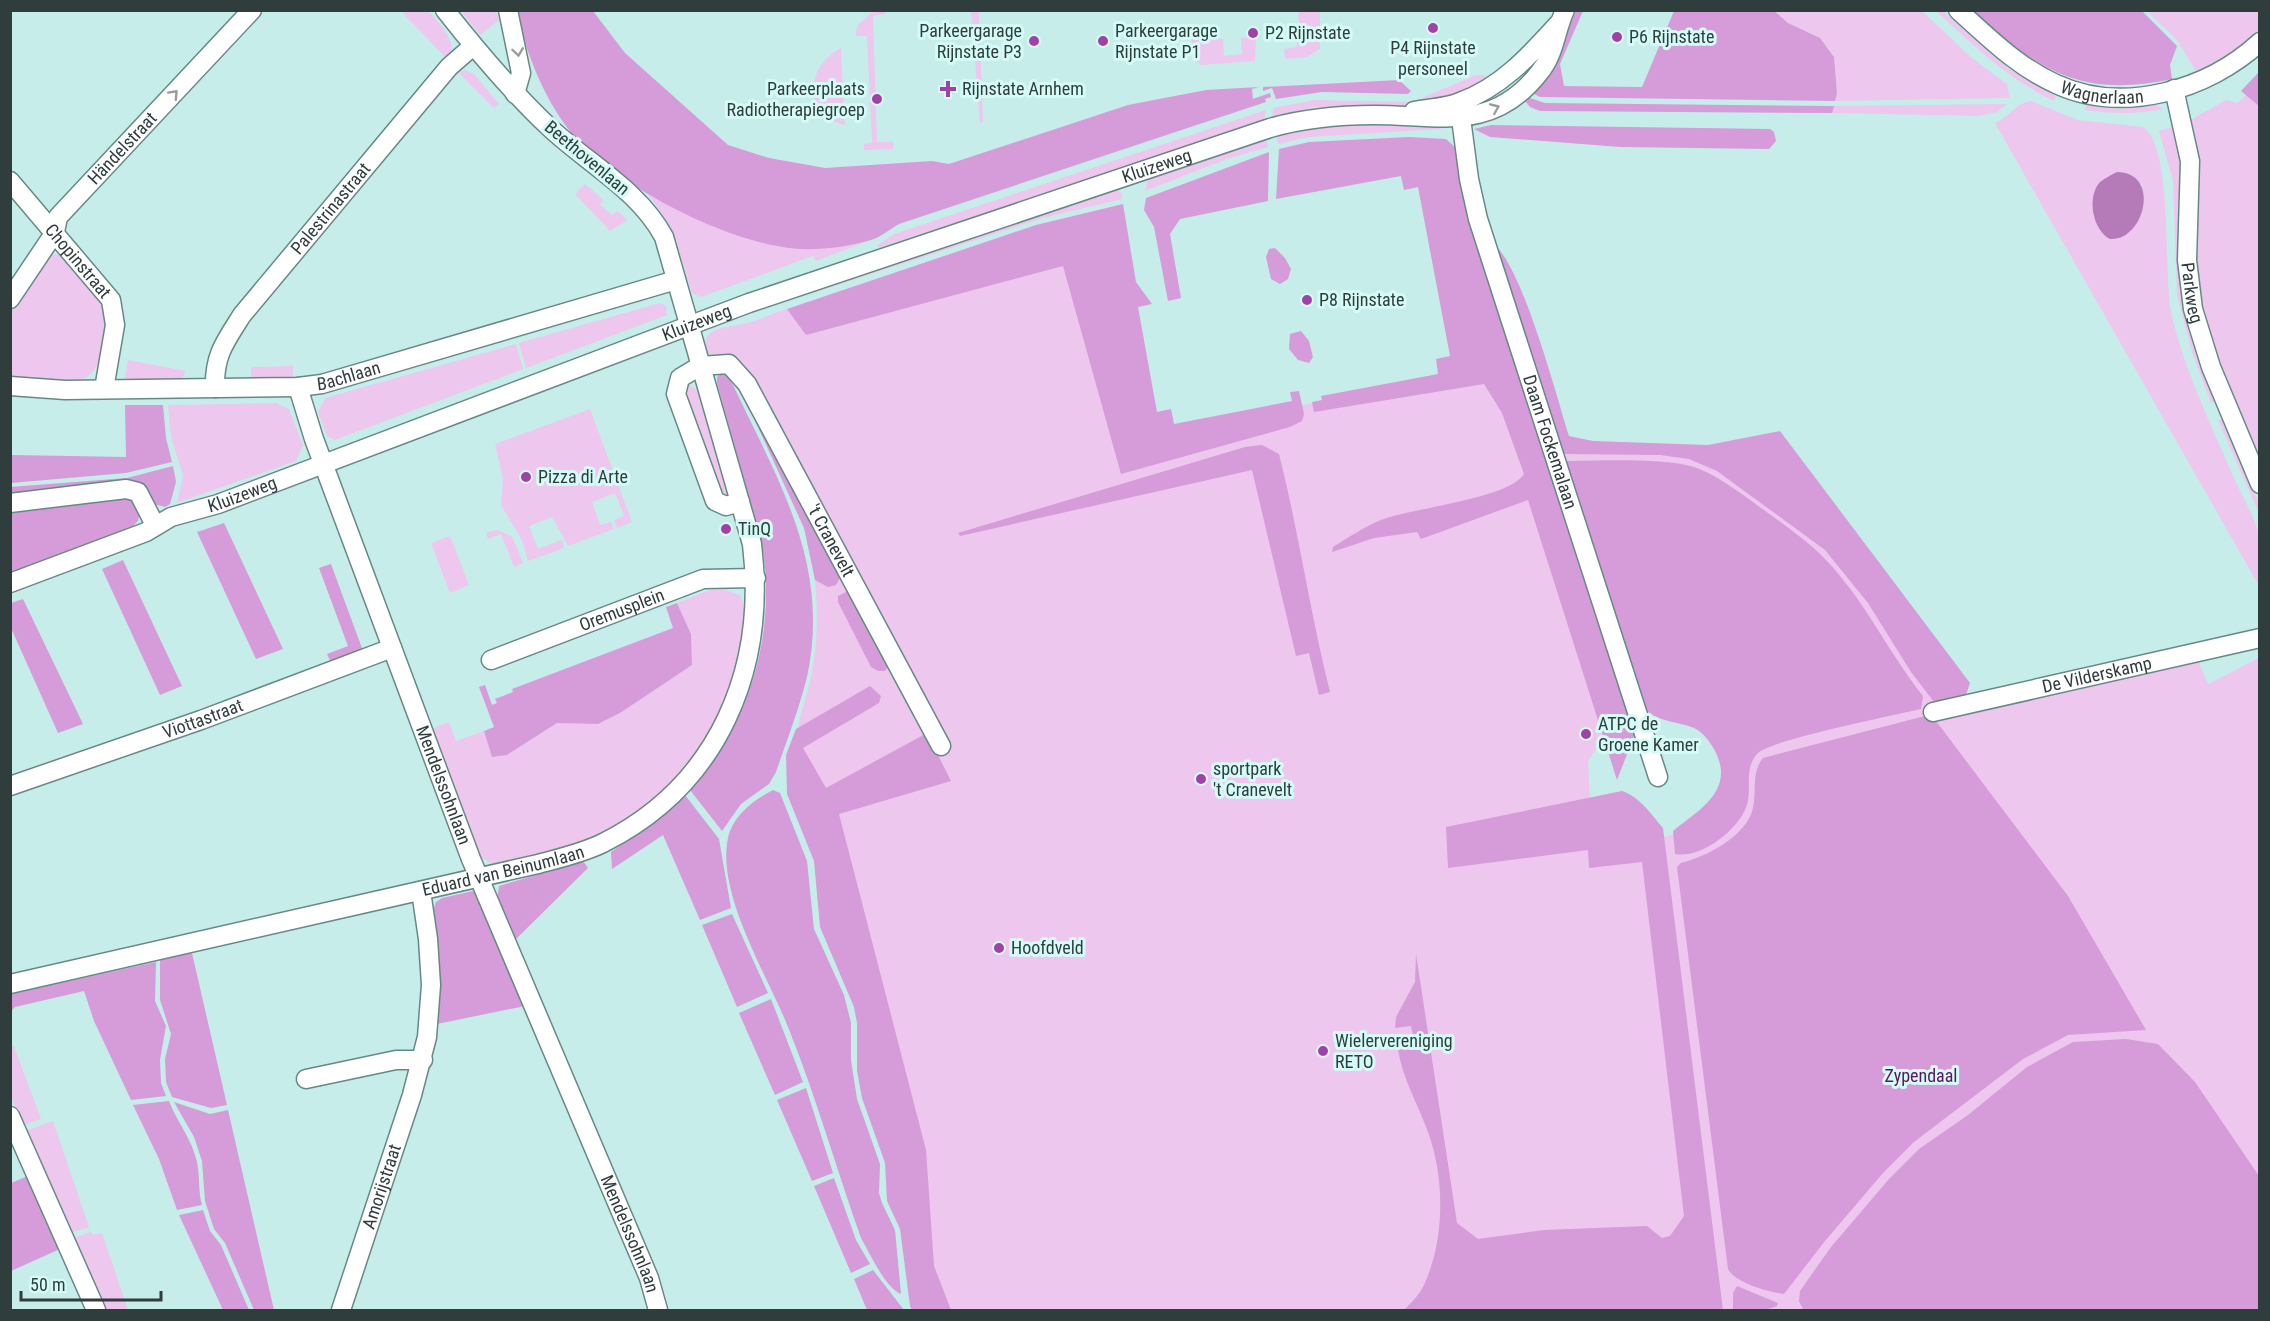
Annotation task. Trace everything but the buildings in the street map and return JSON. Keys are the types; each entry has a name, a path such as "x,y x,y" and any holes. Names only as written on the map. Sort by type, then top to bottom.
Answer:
{"street":[{"name":"Händelstraat","path":"10,299 55,232 58,217 252,10"},
{"name":"Beethovenlaan","path":"446,10 515,94 576,152 652,216 664,237 690,326"},
{"path":"508,10 521,73 515,94"},
{"name":"Wagnerlaan","path":"1958,10 2006,54 2058,85 2107,96 2146,95 2204,80 2224,69 2259,42"},
{"name":"Kluizeweg","path":"10,583 146,532 155,525 188,512 203,510 843,269 1270,128 1307,118 1460,111 1519,66 1563,15"},
{"name":"Palestrinastraat","path":"215,388 214,366 219,351 242,315 449,67 473,45"},
{"name":"Parkweg","path":"2174,89 2190,161 2187,260 2193,309 2211,367 2259,484"},
{"name":"Daam Fockemalaan","path":"1460,111 1468,179 1478,219 1658,777"},
{"name":"Chopinstraat","path":"10,181 111,300 115,325 104,389"},
{"name":"Bachlaan","path":"10,386 104,389 298,387 322,384 676,279"},
{"name":"Eduard van Beinumlaan","path":"10,984 573,855 601,844 652,812 686,780 716,739 742,682 754,634 756,578 752,544 690,326"},
{"name":"'t Cranevelt","path":"700,366 729,364 747,384 941,746"},
{"path":"700,366 680,378 676,394 715,501 726,506 740,502"},
{"name":"Mendelssohnlaan","path":"298,387 314,439 471,859 649,1278 658,1311"},
{"path":"10,503 126,489 138,492 155,525"},
{"name":"Oremusplein","path":"491,660 703,579 756,578"},
{"name":"De Vilderskamp","path":"1933,712 2259,638"},
{"name":"Viottastraat","path":"10,786 201,720 392,648"},
{"name":"Amorijstraat","path":"341,1311 423,1060 430,985 428,939 421,891"},
{"path":"306,1080 396,1060 423,1060"},
{"path":"10,1116 96,1311"}],"green space":[{"path":"1773,10 1788,23 1820,38 1834,57 1837,93 1835,101 1540,97 1532,93 1555,60 1576,11 1583,11 1560,64 1564,86 1642,87 1674,11"},
{"path":"405,11 429,11 450,40 451,53 448,60 403,13"},
{"path":"461,11 496,11 499,20 480,35"},
{"path":"516,11 593,11 625,53 728,145 769,158 825,168 932,161 949,164 1128,105 1206,90 1259,87 1252,89 1253,99 1270,93 1271,97 1265,99 1266,102 899,224 871,240 827,248 784,247 751,240 680,212 646,193 589,151 559,117 543,88 530,58"},
{"path":"873,11 885,11 885,14 873,16 877,142 893,142 893,149 864,150 864,144 872,143 867,36 856,36 857,26"},
{"path":"971,11 979,11 983,121 980,124"},
{"path":"1298,11 1320,11 1320,49 1307,57 1285,59 1284,49 1297,47 1296,33 1300,32"},
{"path":"1773,11 1922,11 1972,58 2007,84 2010,98 1835,101 1837,93 1834,57 1820,38 1788,23"},
{"path":"1936,11 1943,11 2008,68 2056,96 2054,101 2006,72"},
{"path":"1972,11 2142,11 2177,46 2170,65 2172,79 2111,85 2085,82 2040,63 2018,49"},
{"path":"2147,11 2259,11 2259,30 2231,54 2196,71 2177,40"},
{"path":"1207,33 1208,40 1223,39 1224,56 1242,54 1241,38 1256,37 1255,61 1200,65 1193,57 1191,34"},
{"path":"841,48 845,125 831,120 821,112 815,101 813,90 820,66"},
{"path":"465,70 474,74 499,104 494,108 459,73"},
{"path":"2259,72 2259,106 2241,91"},
{"path":"1475,75 1483,75 1488,80 1466,93 1410,108 1315,107 1272,118 1273,108 1315,100 1415,102"},
{"path":"1399,80 1411,91 1408,94 1322,92 1276,99 1272,88 1263,91 1263,87"},
{"path":"2259,82 2259,464 2218,365 2201,308 2195,261 2198,160 2190,120 2226,100 2238,103"},
{"path":"1527,97 1545,103 1834,106 1832,113 1540,111 1530,107 1525,101"},
{"path":"2031,101 2078,120 2143,127 2153,139 2163,184 2169,294 2176,334 2199,396 2257,529 2260,548 2259,586 1995,123","holes":["2108,177 2142,184 2143,203 2140,217 2094,210 2095,189"]},
{"path":"2007,104 1997,112 1977,116 1832,113 1834,106"},
{"path":"2087,105 2120,109 2156,105 2164,109 2115,113 2085,110"},
{"path":"1266,110 1264,121 878,248 878,245 894,234"},
{"path":"1345,124 1435,125 1442,129 1308,137 1278,144 1276,135"},
{"path":"1491,125 1770,129 1774,132 1776,141 1769,149 1620,147 1490,137 1474,129"},
{"path":"2173,127 2182,157 2182,177 2216,401 2211,403 2192,352 2177,294 2173,181 2159,131"},
{"path":"1409,137 1446,139 1456,148 1635,734 1617,780 1528,500 1421,539 1417,532 1374,538 1332,552 1333,547 1381,520 1500,490 1515,483 1524,474 1502,413 1484,384 1314,412 1312,402 1322,400 1321,396 1438,374 1436,359 1450,356 1418,187 1404,190 1401,176 1276,199 1279,149 1309,142"},
{"path":"1266,138 1268,147 1227,159 1145,191 1149,176"},
{"path":"1269,152 1268,201 1180,219 1170,234 1181,298 1168,301 1154,227 1144,210 1146,198"},
{"path":"585,184 603,200 600,205 613,215 617,211 628,220 610,231 575,194"},
{"path":"1116,188 1122,194 1122,199 1043,218 797,298 916,254"},
{"path":"647,194 727,231 770,245 819,249 871,240 816,261 813,256 701,297 692,293 670,228"},
{"path":"1123,204 1136,282 1152,304 1138,307 1157,412 1171,409 1174,424 1292,401 1290,392 1299,391 1304,414 1302,421 1290,427 1121,474 1063,266 806,335 787,309 1036,225"},
{"name":"sportpark 't Cranevelt","path":"1061,229 1121,441 1500,366 1616,720 1588,761 1591,820 1645,858 1687,1222 1673,1240 1428,1287 1408,1310 941,1310 798,748 799,720 814,662 817,606 813,564 841,547 721,356 707,353 706,344 710,333 721,328 753,321 787,309 791,314"},
{"path":"1492,243 1503,255 1515,275 1526,302 1569,436 1593,441 1708,445 1780,431 1970,683 1964,701 1942,706 1934,702 1911,672 1868,603 1825,550 1717,471 1689,459 1660,455 1566,454 1560,451"},
{"path":"1275,248 1285,258 1291,269 1288,279 1280,284 1271,279 1266,257 1269,249"},
{"path":"54,254 67,260 74,267 100,300 106,327 103,351 94,371 86,378 76,381 51,382 11,377 11,311 46,259"},
{"path":"660,303 666,306 667,315 526,368 519,343"},
{"path":"1301,331 1309,341 1313,357 1309,363 1298,360 1289,349 1290,334"},
{"path":"516,344 523,369 335,440 327,436 318,412 325,398"},
{"path":"128,360 186,371 181,380 130,380 125,378"},
{"path":"293,366 293,378 251,378 251,367"},
{"path":"724,370 768,457 796,526 806,562 812,598 813,637 804,689 776,772 769,784 741,804 722,831 690,790 711,764 729,736 743,706 762,643 766,611 766,577 762,544 717,383 717,377"},
{"path":"736,379 842,574 836,585 828,587 815,580 804,528"},
{"path":"689,384 698,391 727,489 728,497 724,501 683,388"},
{"path":"277,403 289,409 303,445 296,461 177,503 183,475 171,437 168,405"},
{"path":"125,405 163,405 166,438 172,462 126,473 11,483 11,455 126,457"},
{"path":"590,409 632,522 617,528 614,520 624,516 615,493 592,502 600,525 611,522 614,529 568,546 552,517 529,526 538,549 562,540 564,548 528,561 522,540 501,505 503,479 495,444"},
{"path":"2223,419 2259,503 2259,513 2218,420"},
{"name":"Zypendaal","path":"1557,440 1692,454 1803,511 1962,715 1966,709 2198,660 2208,684 2259,658 2259,1310 1509,1310 1710,1287 1657,840 1732,812 1722,744 1646,685"},
{"path":"1262,445 1279,454 1330,692 1319,695 1309,653 1296,656 1252,470 960,536 958,533 1245,447"},
{"path":"1567,461 1641,461 1686,465 1712,475 1737,491 1806,542 1836,571 1923,696 1921,709 1785,741 1758,753 1750,766 1749,796 1745,810 1733,827 1716,842 1705,848 1685,854 1675,854 1673,831 1711,798 1721,778 1720,765 1715,751 1700,732 1694,728 1654,716 1644,707 1563,465"},
{"path":"173,466 176,482 170,504 165,507 154,504 146,489 11,496 10,487 127,478"},
{"path":"123,497 133,499 140,512 138,521 131,528 11,573 11,510"},
{"path":"224,523 283,649 256,659 197,532"},
{"path":"497,530 512,536 523,563 514,567 501,534 488,539 486,533"},
{"path":"450,536 469,585 450,593 431,543"},
{"path":"123,560 182,686 160,695 102,569"},
{"path":"331,564 363,651 331,663 327,654 348,646 319,568"},
{"path":"710,590 725,590 740,595 745,619 743,636 721,708 696,752 680,772 643,807 593,837 544,853 494,865 477,855 431,729 449,722 456,741 484,731 493,757 507,755 557,723 598,724 620,713 692,665 691,634 677,603"},
{"path":"848,591 889,665 885,671 878,671 871,667 838,602 838,596"},
{"path":"23,599 83,724 58,733 11,628 11,603"},
{"path":"677,603 691,634 692,665 620,713 598,724 557,723 507,755 492,757 484,731 494,727 479,687 485,685 492,705 497,703 495,699 513,692 512,689 673,628 666,607"},
{"path":"870,686 881,696 879,703 803,748 826,788 927,733 951,781 839,814 926,1150 934,1266 951,1310 912,1310 910,1306 900,1229 887,1201 885,1163 862,1098 857,1071 857,1023 854,1007 820,927 814,861 787,794 786,755 796,729"},
{"path":"1925,716 1936,721 2068,896 2146,1030 2068,1035 2023,1059 1914,1142 1883,1173 1825,1241 1784,1294 1762,1289 1738,1279 1728,1269 1677,867 1681,863 1702,856 1724,844 1743,828 1753,808 1757,770 1763,758"},
{"path":"773,790 780,793 807,861 814,929 844,995 851,1023 851,1060 857,1099 880,1164 879,1193 895,1230 901,1294 895,1291 884,1278 861,1238 798,1053 736,909 726,860 728,838 739,816 758,799"},
{"path":"1622,791 1640,802 1663,828 1723,1310 1404,1310 1422,1288 1431,1267 1439,1229 1440,1209 1438,1169 1434,1150 1403,1072 1398,1050 1415,1046 1411,1026 1395,1028 1396,1017 1415,982 1416,954 1457,1223 1478,1239 1544,1230 1647,1226 1662,1238 1670,1236 1684,1216 1642,862 1589,868 1588,850 1448,868 1446,827"},
{"path":"685,795 719,839 731,908 700,920 663,835 612,869 611,852 657,821"},
{"path":"583,861 588,868 515,940 497,901 499,886"},
{"path":"473,891 479,896 525,1006 437,1024 439,956 433,910 436,902 442,898"},
{"path":"732,914 768,993 737,1007 702,925"},
{"path":"192,953 227,1105 211,1108 172,1097 166,1082 165,1059 171,1034 160,1000 160,960"},
{"path":"156,962 155,1001 166,1026 160,1060 161,1083 166,1096 131,1100 94,1021 84,991 15,1007 11,1011 11,994"},
{"path":"771,999 803,1082 775,1095 739,1013"},
{"path":"2126,1039 2158,1044 2195,1082 2259,1176 2259,1310 1803,1309 1799,1301 1800,1291 1831,1247 1889,1179 1919,1149 1968,1115 2027,1067 2073,1042"},
{"path":"14,1046 41,1119 23,1126 11,1097 10,1047"},
{"path":"806,1088 833,1173 812,1181 777,1100"},
{"path":"169,1101 195,1154 202,1205 177,1210 159,1159 133,1105"},
{"path":"174,1102 210,1114 228,1110 274,1310 254,1310 225,1243 214,1229 205,1201 202,1161 194,1137"},
{"path":"53,1121 89,1227 70,1233 25,1131"},
{"path":"28,1176 60,1249 11,1271 11,1183"},
{"path":"834,1178 856,1240 870,1264 851,1273 814,1186"},
{"path":"203,1210 210,1231 221,1245 249,1310 223,1310 179,1215"},
{"path":"91,1232 92,1235 102,1233 128,1310 105,1310 73,1238"},
{"path":"873,1270 904,1310 867,1310 854,1279"},
{"path":"1737,1286 1778,1303 1777,1306 1765,1310 1733,1310 1733,1293"}],"shaded area":[{"path":"2117,172 2131,175 2139,183 2143,194 2143,206 2139,219 2132,229 2122,237 2110,239 2099,229 2093,213 2093,196 2100,182"}],"place":[{"name":"P4 Rijnstate personeel","path":"1433,28"},
{"name":"P2 Rijnstate","path":"1253,33"},
{"name":"P6 Rijnstate","path":"1617,37"},
{"name":"Parkeergarage Rijnstate P3","path":"1034,41"},
{"name":"Parkeergarage Rijnstate P1","path":"1103,41"},
{"name":"Rijnstate Arnhem","path":"948,89"},
{"name":"Parkeerplaats Radiotherapiegroep","path":"877,99"},
{"name":"P8 Rijnstate","path":"1307,300"},
{"name":"Pizza di Arte","path":"526,477"},
{"name":"TinQ","path":"726,529"},
{"name":"ATPC de Groene Kamer","path":"1586,734"},
{"name":"sportpark 't Cranevelt","path":"1201,779"},
{"name":"Hoofdveld","path":"999,948"},
{"name":"Wielervereniging RETO","path":"1323,1051"}]}
